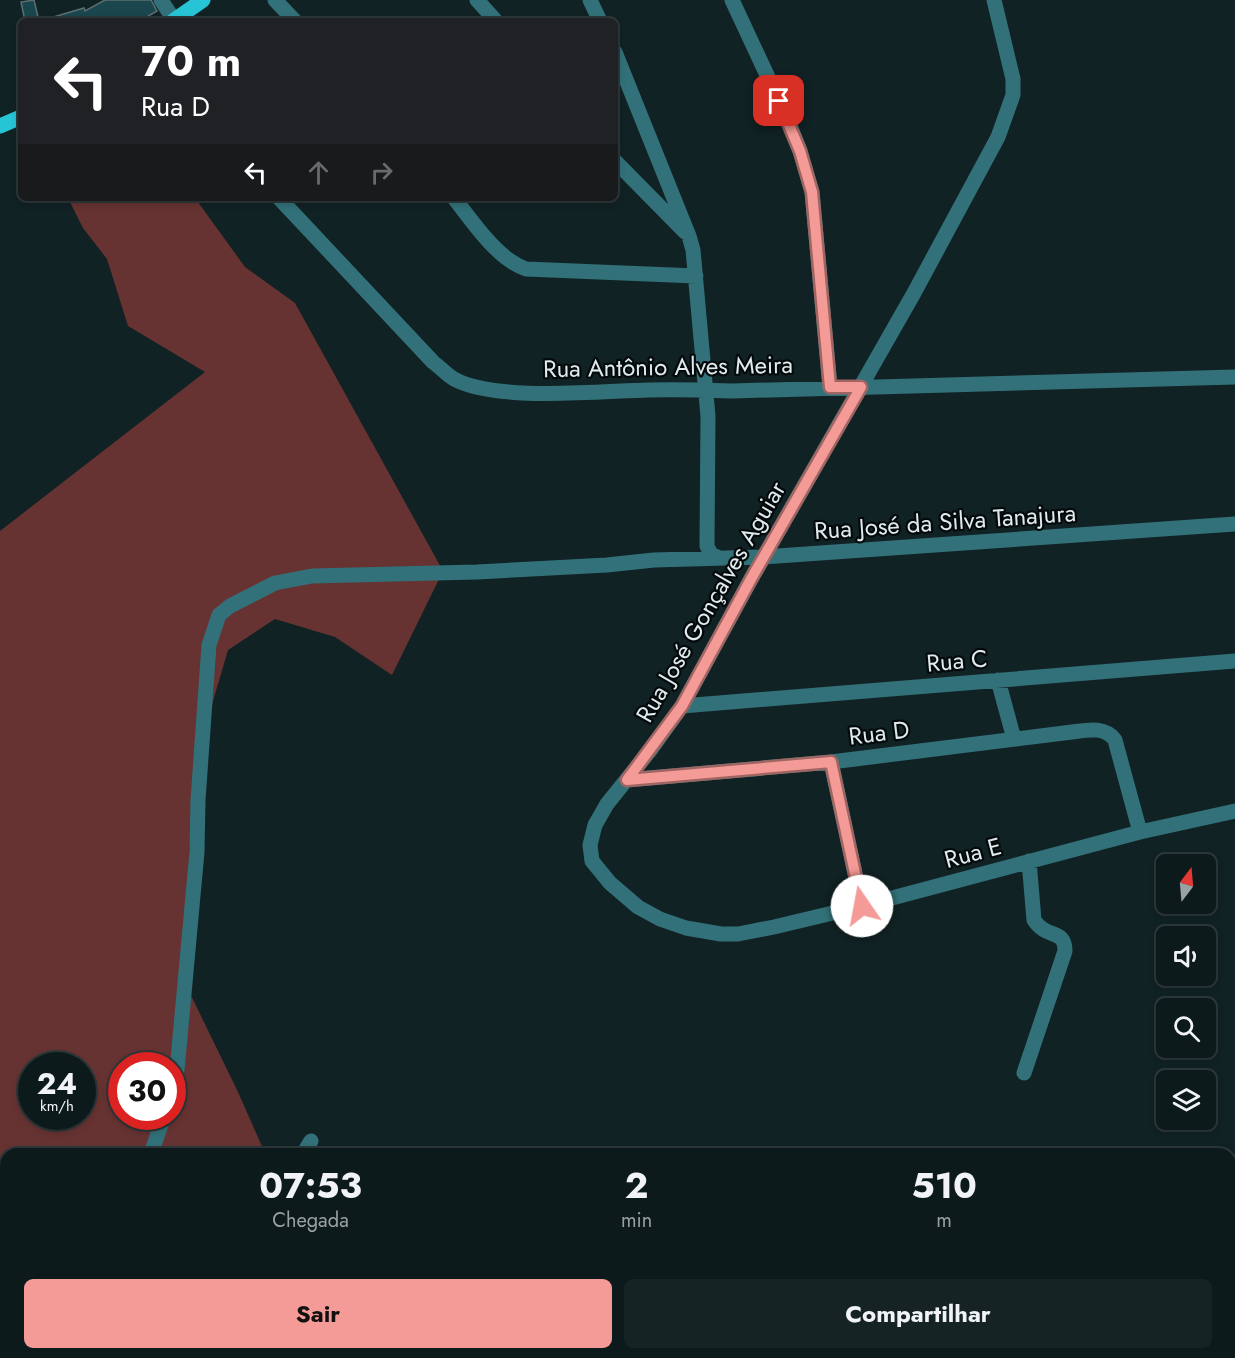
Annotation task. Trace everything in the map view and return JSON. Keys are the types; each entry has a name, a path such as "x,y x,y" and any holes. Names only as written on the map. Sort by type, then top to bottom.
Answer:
{"main road":[{"path":"176,18 203,0"},
{"path":"0,126 18,118"}],"street":[{"path":"161,0 172,18"},
{"path":"275,0 292,18"},
{"path":"477,0 493,18"},
{"path":"590,0 599,18"},
{"path":"732,0 787,118 812,192 830,387"},
{"name":"Rua José Gonçalves Aguiar","path":"721,934 686,928 660,919 638,907 610,884 592,861 590,845 595,825 607,804 682,706 763,557 971,190 1006,119 1013,95 1013,79 994,0"},
{"path":"618,59 689,236 696,276 706,390 707,546 711,554 717,557"},
{"path":"618,164 689,236"},
{"name":"Rua Antônio Alves Meira","path":"282,201 433,362 453,379 474,387 499,391 552,393 1007,384 1235,376"},
{"path":"457,201 503,256 516,266 526,269 696,276"},
{"name":"Rua José da Silva Tanajura","path":"179,1052 190,932 209,645 219,615 230,606 275,583 312,576 406,575 717,557 763,557 1235,525"},
{"name":"Rua C","path":"682,706 1235,661"},
{"path":"998,681 1014,739"},
{"name":"Rua D","path":"627,780 831,762 1101,730 1112,735 1115,740 1140,832"},
{"path":"831,762 862,906"},
{"name":"Rua E","path":"721,934 738,934 774,927 862,906 1140,832 1235,811"},
{"path":"1024,1073 1065,951 1063,938 1046,933 1034,921 1029,861"},
{"path":"153,1148 159,1130"}],"shaded area":[{"path":"70,201 197,201 245,267 295,303 443,571 392,675 335,637 275,619 228,650 194,766 183,979 263,1148 0,1148 0,531 205,372 128,326 107,259 83,228"}],"building":[{"path":"34,0 38,18 24,18 21,2"},
{"path":"105,0 151,0 157,11 145,18 50,18 84,8 85,11"}],"route":[{"path":"779,101 800,151 812,192 830,387 861,387 751,579 682,706 627,780 831,762 862,906"}]}
